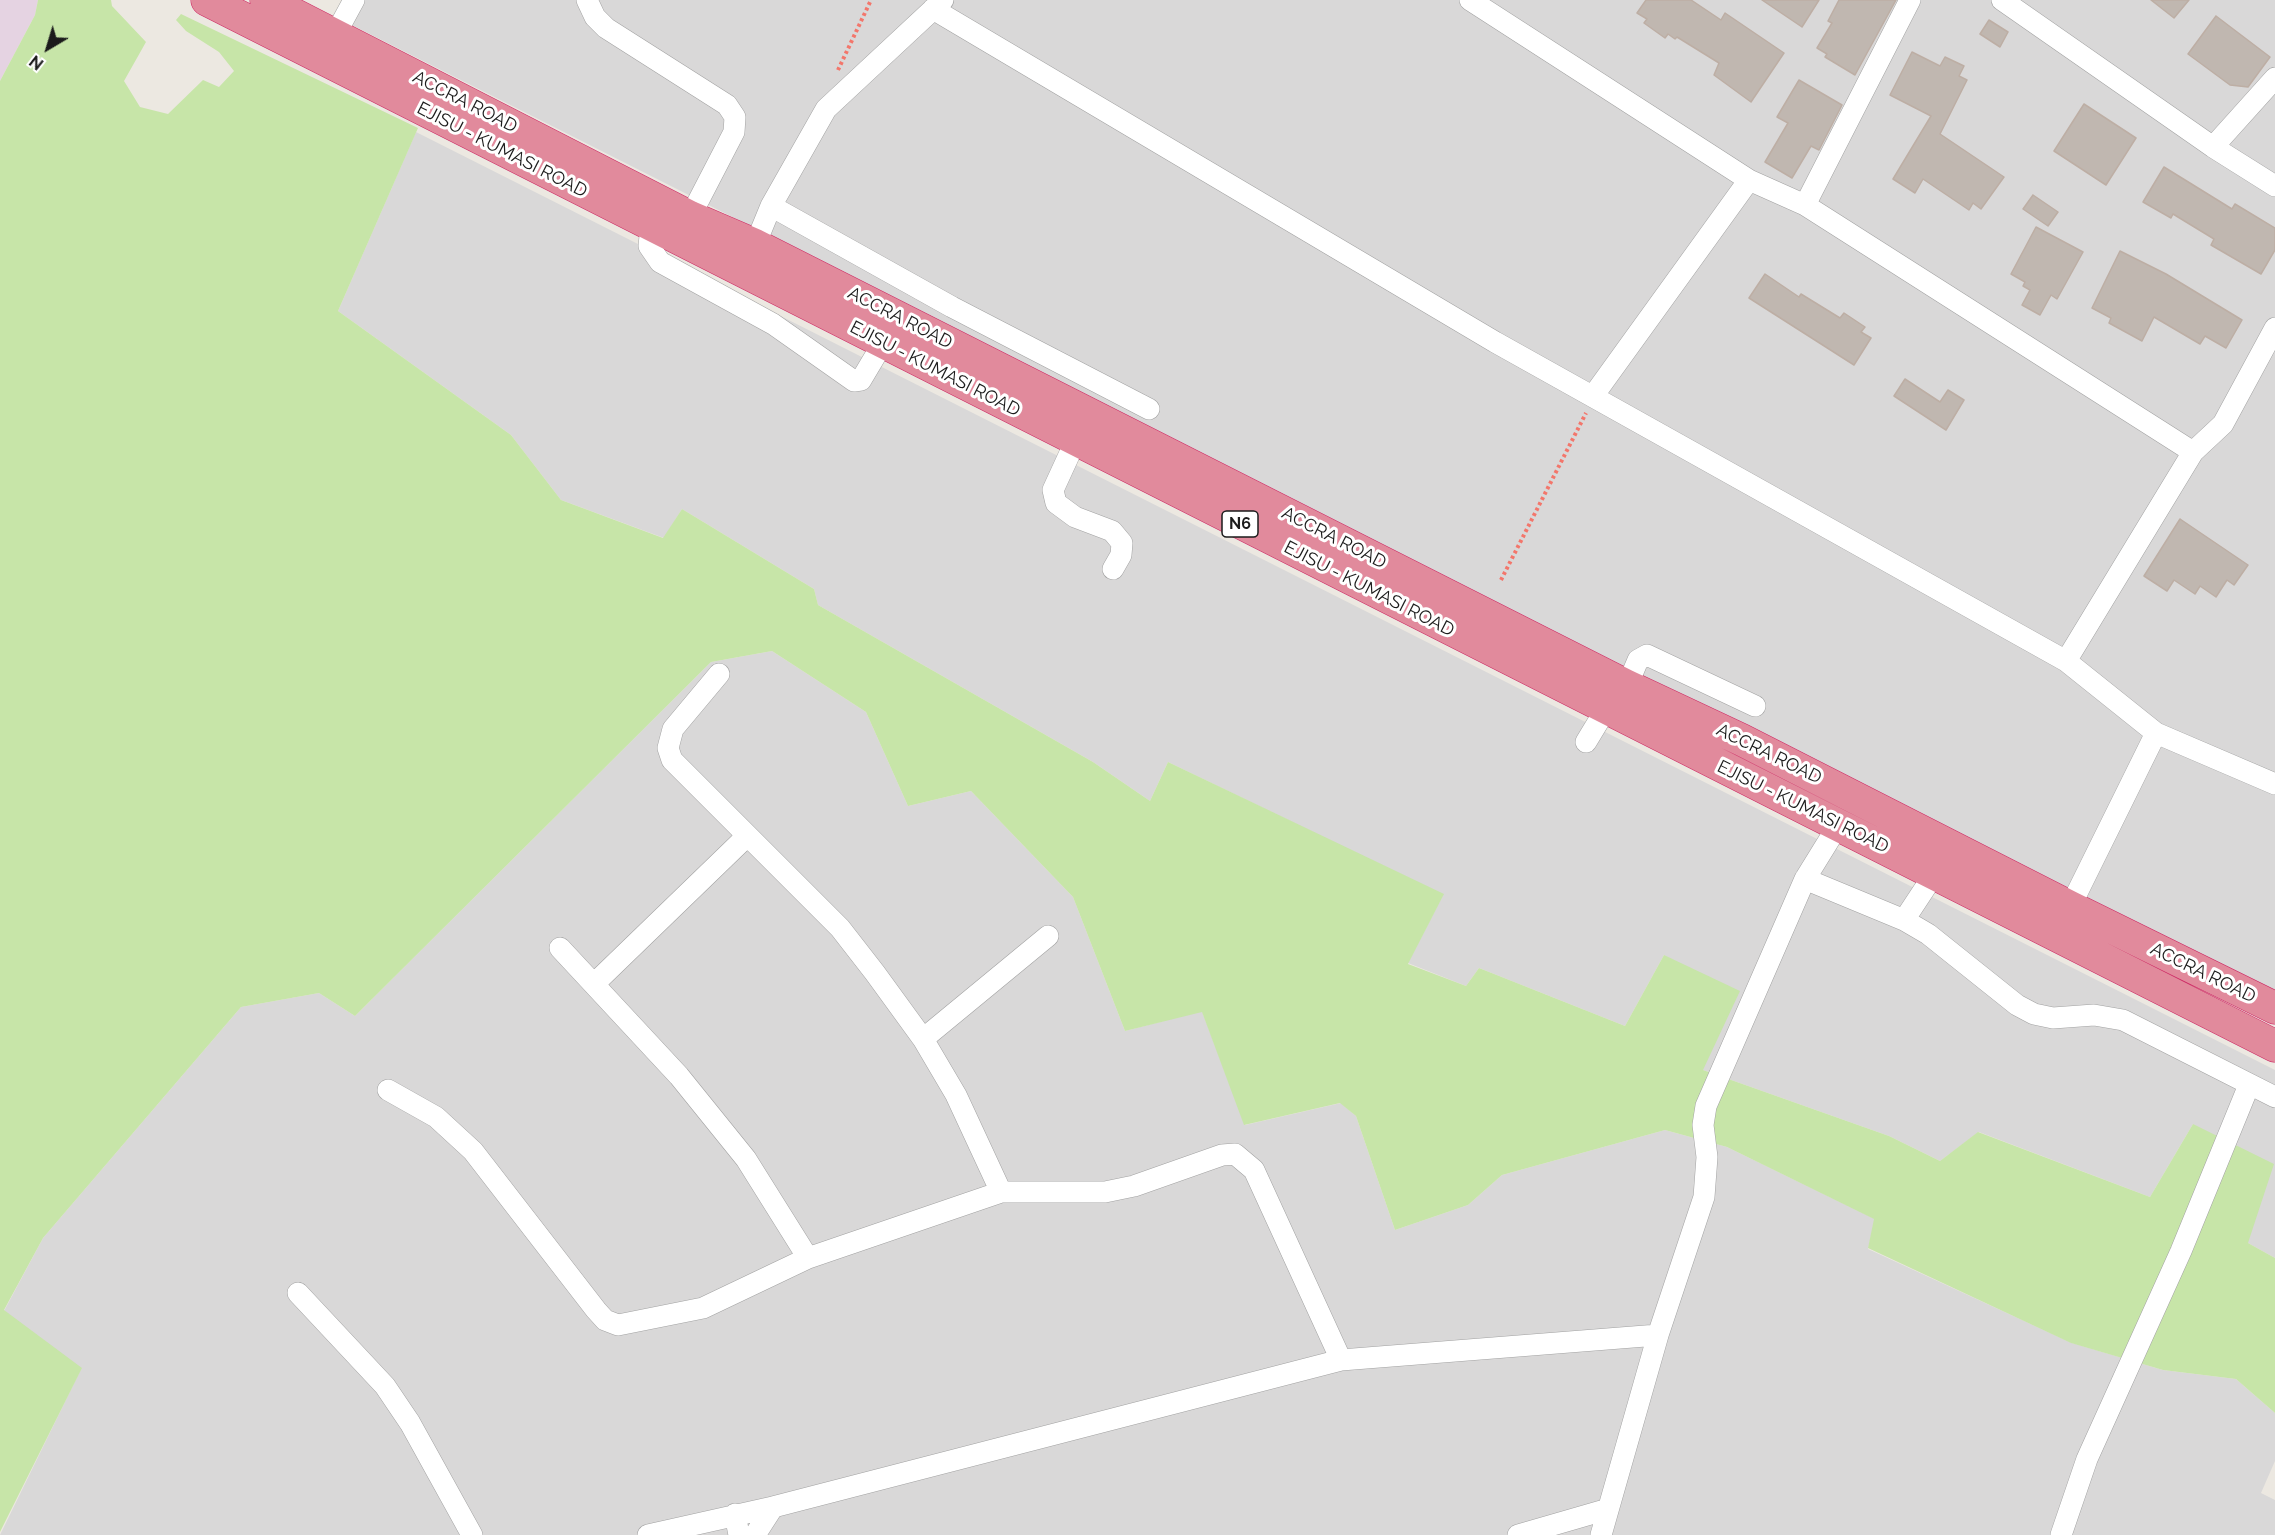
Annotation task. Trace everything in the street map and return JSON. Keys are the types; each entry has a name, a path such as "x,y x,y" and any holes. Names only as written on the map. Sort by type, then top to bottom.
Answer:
{"highway":[{"name":"EJISU - KUMASI ROAD","path":"207,0 1606,709 1839,824 2110,965 2275,1046"},
{"name":"ACCRA ROAD","path":"266,0 690,217 756,245 1627,686 1752,746 2275,1008"}],"street":[{"path":"335,35 354,0"},
{"path":"587,0 595,17 606,28 727,105 735,117 734,132 690,217"},
{"path":"1470,0 1749,180 1805,206 2193,452"},
{"path":"1805,206 1910,0"},
{"path":"2002,0 2213,147 2275,186"},
{"path":"756,245 771,206 826,109 938,4 1495,342 2066,661 2156,734 2275,784"},
{"path":"2213,147 2275,78"},
{"path":"1593,396 1749,180"},
{"path":"771,206 952,307 1149,409"},
{"path":"651,226 650,246 660,262 773,324 854,381 861,380 883,343"},
{"path":"2066,661 2193,452 2223,424 2275,328"},
{"path":"1076,440 1053,490 1056,503 1075,518 1112,531 1122,543 1120,555 1113,569"},
{"path":"1627,686 1638,660 1647,655 1755,706"},
{"path":"718,674 673,729 668,748 672,760 746,837 840,928 923,1039 956,1095 1001,1192"},
{"path":"1586,742 1606,709"},
{"path":"2070,907 2156,734"},
{"path":"1601,1535 1658,1335 1704,1197 1707,1157 1703,1125 1706,1106 1805,879 1839,824"},
{"path":"594,984 746,837"},
{"path":"1904,920 1935,873"},
{"path":"1805,879 1904,920 1928,934 2017,1005 2034,1014 2053,1018 2094,1015 2123,1020 2275,1097"},
{"path":"923,1039 1048,936"},
{"path":"560,948 679,1076 746,1159 808,1258"},
{"path":"2061,1535 2087,1460 2181,1251 2249,1085"},
{"path":"388,1090 436,1117 473,1151 596,1310 605,1320 618,1325 703,1308 808,1258 1001,1192 1105,1192 1134,1186 1222,1155 1236,1154 1254,1170 1341,1360"},
{"path":"298,1293 385,1386 411,1423 472,1535"},
{"path":"648,1535 773,1507 1341,1360 1658,1335"},
{"path":"756,1535 773,1507"},
{"path":"1518,1535 1608,1509"},
{"path":"735,1514 739,1535"}],"path":[{"path":"826,109 835,76 871,0"},
{"path":"1502,580 1593,396"}],"shaded area":[{"path":"0,0 38,0 35,15 0,81"},
{"path":"344,0 2275,0 2275,997 1884,802 1537,623 336,17"},
{"path":"416,132 2275,1070 2275,1258 2248,1243 2193,1124 2150,1197 1979,1132 1940,1161 1889,1136 1703,1070 1664,955 1625,1026 1479,968 1466,986 1408,963 1443,895 1168,762 1150,801 1093,762 818,605 814,589 682,509 664,538 561,500 511,435 338,311"},
{"path":"772,651 866,712 908,806 971,791 1073,897 1125,1031 1202,1011 1245,1125 1341,1103 1356,1116 1395,1230 1468,1205 1502,1175 1665,1130 1727,1147 1875,1219 1868,1249 2072,1343 2163,1370 2236,1379 2275,1413 2275,1461 2261,1493 2275,1500 2275,1535 0,1535 81,1369 4,1311 43,1238 241,1007 319,993 355,1016 711,662"}],"green space":[{"path":"38,0 111,0 112,6 146,42 124,81 140,107 168,114 203,80 219,87 234,71 219,52 186,31 176,20 181,14 418,128 338,311 511,435 561,500 663,538 682,509 814,589 818,605 1093,762 1150,801 1168,762 1444,894 1408,964 1466,986 1479,968 1625,1026 1664,955 1740,991 1703,1070 1889,1136 1940,1161 1978,1132 2150,1197 2193,1124 2274,1164 2248,1243 2275,1258 2275,1413 2236,1379 2163,1370 2071,1343 1868,1248 1874,1219 1727,1147 1665,1130 1502,1175 1468,1205 1395,1230 1356,1116 1340,1103 1244,1125 1202,1012 1125,1031 1073,897 971,791 908,806 866,712 772,651 711,662 355,1016 319,993 241,1007 43,1238 4,1310 82,1368 0,1532 0,81 35,15"}],"building":[{"path":"1646,0 1691,0 1721,20 1725,13 1784,53 1751,102 1714,75 1719,63 1677,37 1675,39 1668,34 1665,38 1644,23 1647,19 1637,13"},
{"path":"1762,0 1819,0 1802,27"},
{"path":"1839,0 1896,0 1855,75 1825,57 1827,54 1817,48 1832,23 1828,21"},
{"path":"2151,0 2189,0 2174,18"},
{"path":"2216,16 2270,57 2248,87 2230,85 2188,54"},
{"path":"1989,20 2008,32 2000,47 1980,34"},
{"path":"1912,52 1940,66 1945,57 1964,66 1959,76 1967,80 1940,134 2004,177 1981,209 1973,203 1969,210 1923,179 1915,193 1893,179 1931,116 1890,95"},
{"path":"1799,80 1842,105 1819,150 1811,146 1792,178 1765,162 1788,123 1777,117"},
{"path":"2084,104 2136,138 2106,185 2054,151"},
{"path":"2164,167 2232,209 2235,204 2275,228 2275,250 2261,274 2211,245 2214,239 2173,214 2171,218 2143,202"},
{"path":"2033,195 2058,212 2048,226 2023,209"},
{"path":"2036,227 2083,252 2057,299 2051,295 2040,315 2022,305 2030,290 2023,286 2025,282 2011,274"},
{"path":"2120,251 2166,274 2242,320 2226,348 2205,336 2200,344 2154,317 2142,341 2109,323 2111,318 2092,308"},
{"path":"1765,274 1799,297 1801,294 1840,318 1844,313 1865,327 1861,332 1871,338 1854,365 1749,298"},
{"path":"1905,379 1940,402 1948,390 1964,400 1946,430 1894,396"},
{"path":"2180,519 2248,565 2234,585 2227,580 2216,597 2200,586 2195,594 2174,580 2167,591 2144,576"}]}
